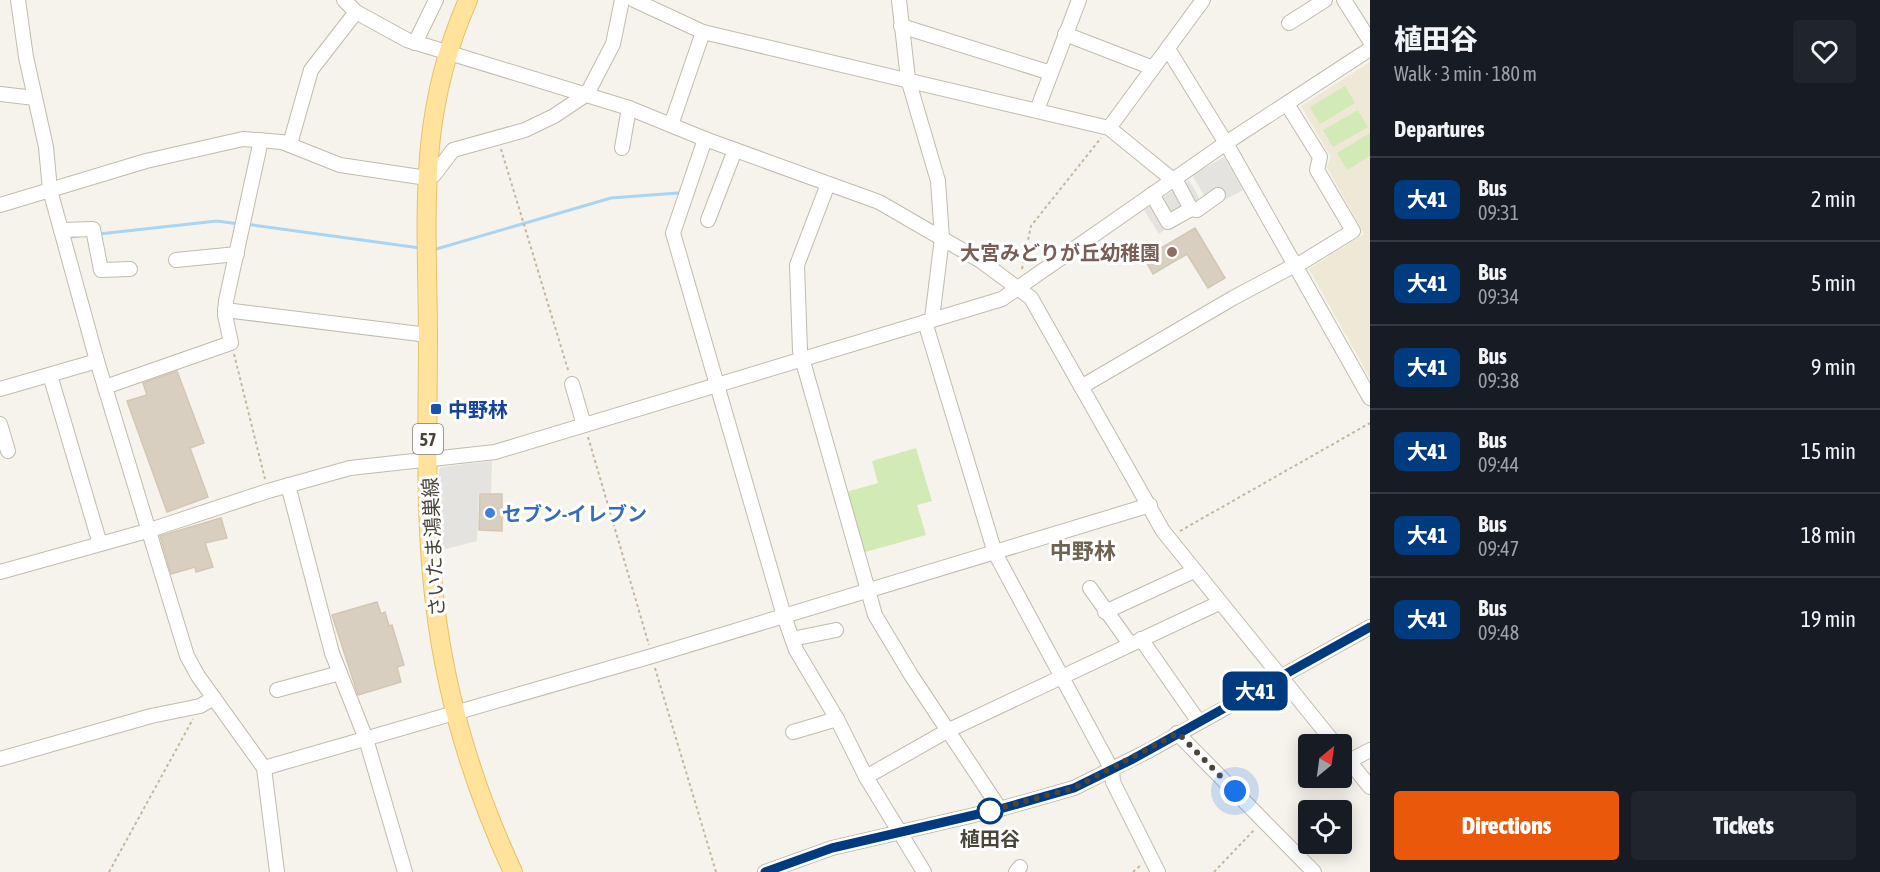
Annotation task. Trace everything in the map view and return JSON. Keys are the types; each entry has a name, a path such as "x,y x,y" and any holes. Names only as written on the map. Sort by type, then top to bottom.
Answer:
{"main road":[{"name":"さいたま鴻巣線","path":"468,0 447,53 432,120 427,178 429,458 435,604 455,714 485,812 513,872"}],"street":[{"path":"18,0 26,57 46,147 50,190 147,531 187,656 264,768 277,872"},
{"path":"344,0 356,12 415,43 629,108 705,140 879,202 1023,285 1168,538 1327,734"},
{"path":"415,43 436,0"},
{"path":"0,205 146,161 243,139 290,144 340,165 427,178 434,175 453,150 525,130 554,116 587,94 613,44 622,0"},
{"path":"634,0 703,32 1109,128 1174,180 1191,209"},
{"path":"899,0 908,79 938,181 942,238 928,321 995,553 1112,770 1113,782 1158,872"},
{"path":"1037,110 1078,0"},
{"path":"1109,128 1203,0"},
{"path":"1289,23 1325,0"},
{"path":"1344,0 1370,41"},
{"path":"290,144 311,70 356,12"},
{"path":"901,26 1051,73"},
{"path":"671,124 703,32"},
{"path":"1065,34 1153,68"},
{"path":"1167,49 1226,143 1370,398"},
{"path":"0,572 147,531 268,491 350,468 495,452 1002,299 1226,143 1370,49"},
{"path":"0,94 35,98"},
{"path":"1081,387 1353,231 1317,170 1320,157 1287,104"},
{"path":"622,148 629,108"},
{"path":"105,387 231,343 225,310 261,140"},
{"path":"705,140 673,233 784,616 796,650 837,719 866,777 924,872"},
{"path":"708,220 735,150"},
{"path":"828,184 797,265 802,359 870,590 875,615 947,731 1000,809"},
{"path":"1152,194 1168,222 1191,209 1197,210 1218,195"},
{"path":"61,230 93,229 101,270 130,268"},
{"path":"176,260 237,254"},
{"path":"225,310 428,335"},
{"path":"0,389 97,361"},
{"path":"50,375 100,544"},
{"path":"572,384 584,424"},
{"path":"0,424 8,451"},
{"path":"288,485 317,599 340,673 366,739 405,872"},
{"path":"264,768 455,714 1150,505"},
{"path":"1105,612 1194,571"},
{"path":"1090,588 1105,612 1136,642 1199,722"},
{"path":"866,777 947,731 1061,675 1220,603"},
{"path":"765,872 832,848 1000,809 1074,788 1112,770 1370,627"},
{"path":"792,639 836,630"},
{"path":"277,690 340,673"},
{"path":"0,759 151,716 200,706 214,698"},
{"path":"793,732 837,719"},
{"path":"1178,733 1314,872"},
{"path":"1352,754 1370,750"},
{"path":"1352,765 1370,787"}],"path":[{"path":"1023,285 1021,274 1031,226 1109,128"},
{"path":"498,137 572,384"},
{"path":"231,343 268,491"},
{"path":"1168,538 1370,423"},
{"path":"110,872 200,706"},
{"path":"1214,872 1263,820"}],"shaded area":[{"path":"1370,62 1370,378 1309,269 1364,234 1327,167 1331,157 1301,106"},
{"path":"1224,157 1243,190 1221,202 1205,197 1192,175"},
{"path":"1189,180 1202,203 1159,234 1144,210"},
{"path":"492,461 491,493 479,493 477,541 442,550 439,470 441,467"}],"green space":[{"path":"1345,86 1355,103 1320,124 1310,107"},
{"path":"1358,110 1368,127 1333,147 1323,130"},
{"path":"1370,133 1370,156 1347,170 1337,153"},
{"path":"916,448 932,501 917,505 926,535 862,553 846,492 878,483 872,461"}],"building":[{"path":"1195,228 1225,278 1208,288 1187,254 1153,274 1144,258"},
{"path":"177,371 204,443 190,448 208,497 167,512 127,401 147,395 143,383"},
{"path":"480,494 502,494 502,531 479,530"},
{"path":"221,518 227,538 205,543 213,567 196,572 195,567 171,574 160,536"},
{"path":"377,602 381,614 385,612 389,626 392,625 404,665 397,667 401,682 358,695 332,615"}],"waterway":[{"path":"433,250 611,198 678,193"},
{"path":"99,234 217,221 239,224"},
{"path":"245,224 420,248"},
{"path":"70,237 78,236"}],"bus line":[{"name":"大41","path":"765,872 804,856 832,848 1000,809 1074,788 1150,750 1370,627"}],"place":[{"name":"大宮みどりが丘幼稚園","path":"1172,252"},
{"name":"中野林","path":"436,409"},
{"name":"セブン-イレブン","path":"490,513"},
{"name":"植田谷","path":"990,811"}],"district":[{"name":"中野林","path":"1083,551"}],"route":[{"path":"990,811 982,813 1074,788 1150,750 1178,733 1235,791"}]}
